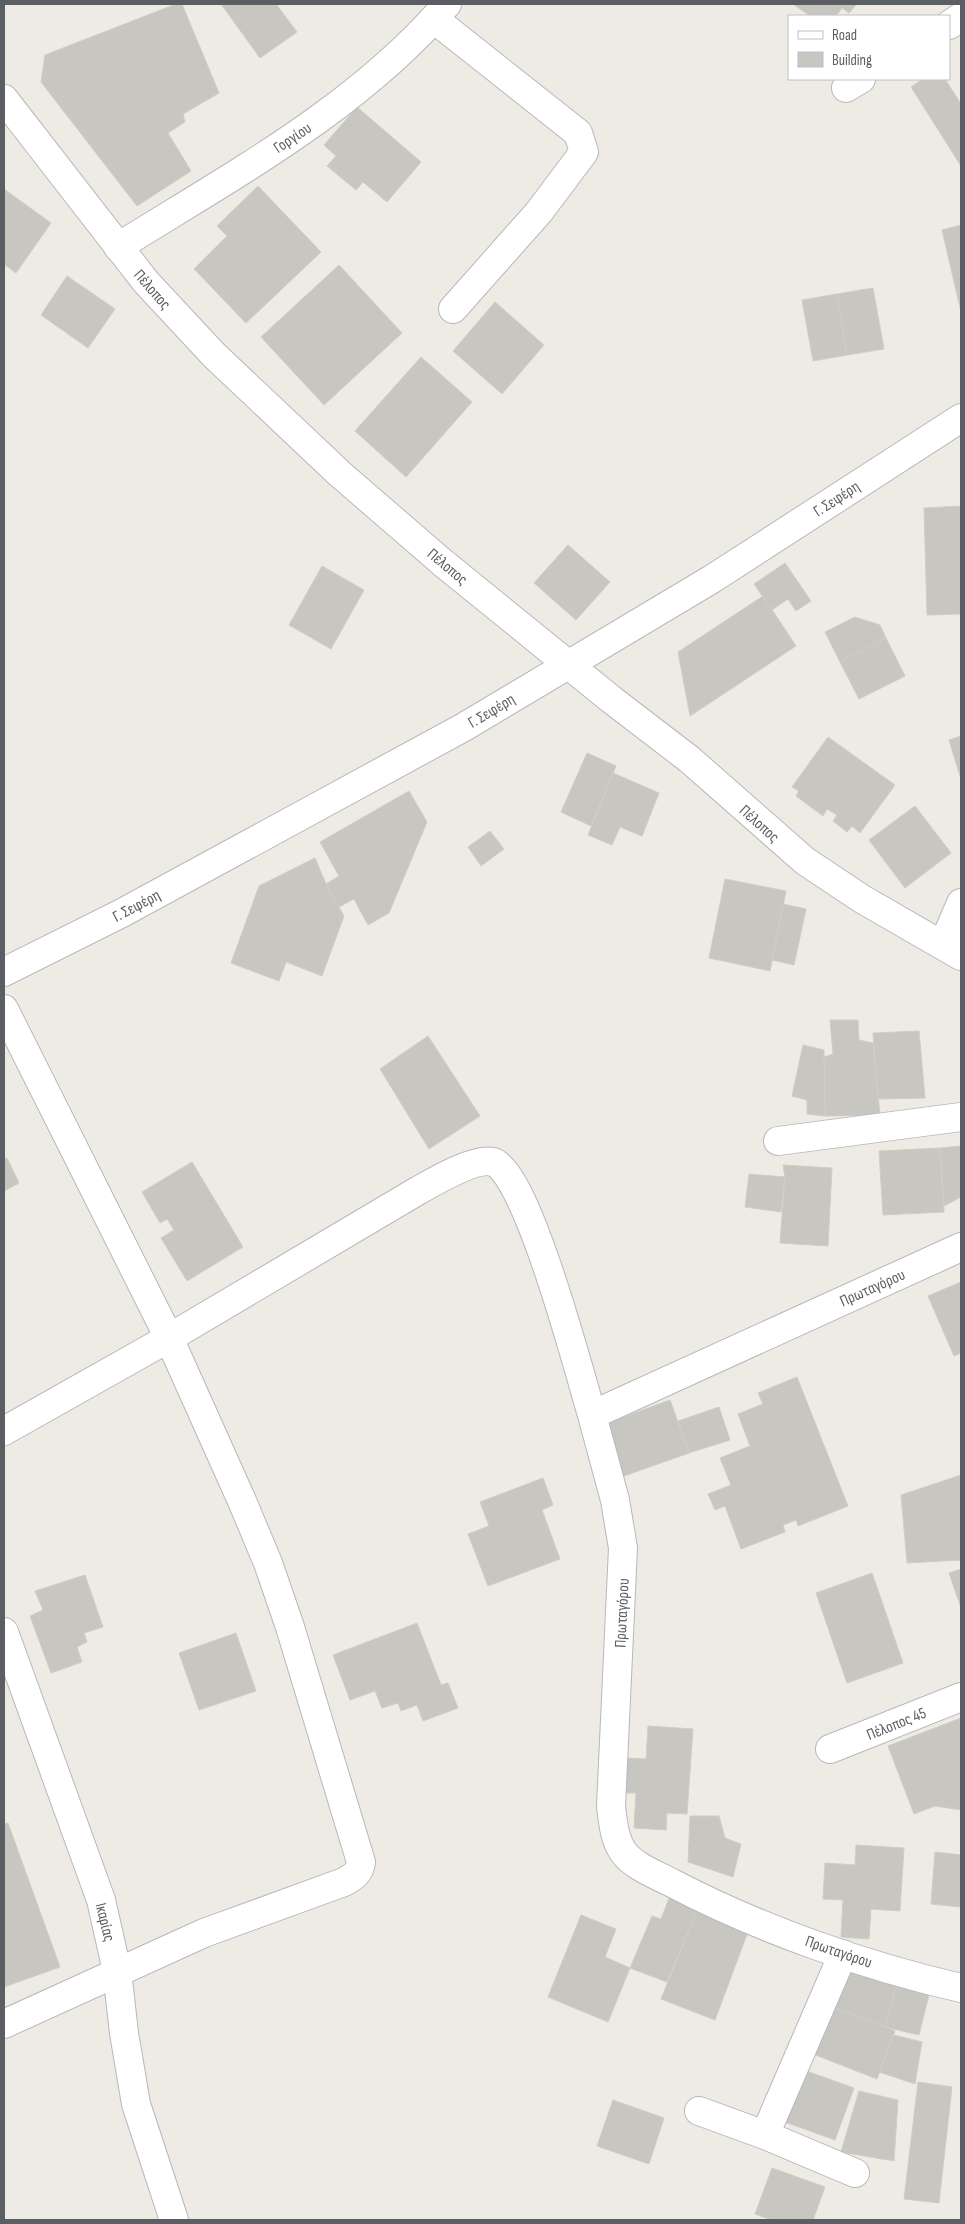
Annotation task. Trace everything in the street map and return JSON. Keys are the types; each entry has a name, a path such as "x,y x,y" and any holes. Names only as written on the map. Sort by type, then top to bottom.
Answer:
{"street":[{"name":"Γοργίου","path":"118,247 318,120 391,60 441,12"},
{"path":"441,12 578,133 584,152 539,212 453,309"},
{"path":"950,24 961,17"},
{"name":"Πέλοπος","path":"4,99 118,247 168,306 270,410 443,563 689,759 805,861 862,899 952,951"},
{"name":"Γ. Σεφέρη","path":"4,972 59,946 464,727 712,579 961,418"},
{"path":"952,951 961,903"},
{"path":"4,1010 169,1338 268,1563 310,1692 361,1862 360,1870 344,1882 204,1932 4,2024"},
{"path":"778,1141 961,1117"},
{"path":"4,1431 169,1338 419,1190 457,1171 483,1162 492,1162 501,1167 508,1176 528,1214 564,1319 592,1414"},
{"name":"Πρωταγόρου","path":"961,1247 592,1414 615,1500 623,1548 611,1806 619,1845 625,1854 635,1862 703,1899 740,1916 843,1954 961,1988"},
{"name":"Ικαρίας","path":"4,1632 90,1867 112,1939 124,2033 136,2104 174,2220"},
{"name":"Πέλοπος 45","path":"830,1749 961,1697"},
{"path":"765,2136 843,1954"},
{"path":"699,2111 855,2172"}],"building":[{"path":"176,4 182,4 219,93 183,114 185,122 168,133 191,171 137,206 41,82 45,55"},
{"path":"221,4 276,4 297,32 260,58"},
{"path":"793,4 857,4 849,13 842,8 837,15 809,15"},
{"path":"922,80 946,80 961,104 961,166 911,87"},
{"path":"357,107 421,162 387,202 363,182 356,190 327,166 336,156 324,145"},
{"path":"258,186 321,252 246,323 194,269 227,236 217,226"},
{"path":"4,189 51,223 16,273 4,264"},
{"path":"961,225 961,312 942,230"},
{"path":"339,265 402,333 324,405 261,337"},
{"path":"67,276 115,309 88,348 41,315"},
{"path":"873,288 884,349 847,355 837,294"},
{"path":"837,294 847,355 813,361 802,300"},
{"path":"495,302 544,345 502,394 453,351"},
{"path":"421,357 472,402 406,477 355,431"},
{"path":"961,506 961,614 927,615 924,508"},
{"path":"568,545 610,582 576,620 534,583"},
{"path":"785,563 811,601 796,611 788,599 772,610 754,584"},
{"path":"322,566 364,590 331,649 289,625"},
{"path":"763,596 796,646 690,716 678,652"},
{"path":"855,617 880,625 886,638 840,662 825,632"},
{"path":"886,638 905,676 859,699 840,662"},
{"path":"961,736 961,776 960,776 949,740"},
{"path":"828,737 895,785 860,833 852,826 847,832 833,821 837,815 827,809 823,816 796,796 799,791 792,787"},
{"path":"587,753 616,766 591,826 561,812"},
{"path":"613,773 659,793 642,836 620,827 612,845 588,835"},
{"path":"409,791 427,822 389,913 368,925 354,899 339,907 326,884 339,876 320,842"},
{"path":"915,806 951,853 905,888 869,840"},
{"path":"490,831 504,849 481,866 468,847"},
{"path":"315,858 326,884 344,916 322,976 286,962 279,981 231,963 259,886"},
{"path":"725,879 786,891 770,971 709,958"},
{"path":"783,904 806,909 794,965 772,960"},
{"path":"830,1020 858,1020 859,1040 873,1043 880,1115 825,1116 824,1057 833,1054"},
{"path":"919,1031 925,1098 878,1099 873,1033"},
{"path":"428,1036 480,1116 429,1149 380,1069"},
{"path":"803,1045 824,1050 825,1116 807,1114 807,1100 792,1096"},
{"path":"961,1146 961,1197 944,1206 940,1148"},
{"path":"940,1148 944,1212 883,1215 879,1151"},
{"path":"7,1158 19,1183 4,1191 4,1159"},
{"path":"192,1162 243,1247 187,1281 161,1238 174,1230 167,1219 160,1223 142,1192"},
{"path":"783,1165 832,1168 828,1246 780,1243 785,1177"},
{"path":"749,1174 785,1177 781,1212 745,1207"},
{"path":"961,1282 961,1353 954,1356 928,1296"},
{"path":"797,1377 848,1506 798,1526 796,1520 783,1525 785,1532 741,1549 725,1506 715,1510 708,1494 731,1485 720,1458 750,1446 738,1414 763,1404 758,1393"},
{"path":"670,1400 689,1453 624,1476 604,1424"},
{"path":"719,1407 730,1440 689,1453 678,1421"},
{"path":"961,1475 961,1560 907,1563 901,1495"},
{"path":"543,1478 553,1505 542,1510 560,1559 488,1586 468,1534 489,1526 480,1502"},
{"path":"961,1569 961,1608 949,1573"},
{"path":"872,1573 903,1663 847,1683 816,1593"},
{"path":"85,1575 103,1627 84,1633 87,1642 77,1647 82,1662 51,1673 30,1616 43,1610 35,1591"},
{"path":"417,1623 441,1685 448,1683 458,1708 423,1721 417,1705 401,1711 398,1703 382,1708 375,1691 350,1700 333,1655"},
{"path":"236,1633 256,1691 199,1710 179,1653"},
{"path":"961,1718 961,1810 935,1806 914,1814 888,1746"},
{"path":"648,1726 693,1729 687,1814 667,1813 666,1830 634,1828 636,1793 624,1793 627,1758 646,1759"},
{"path":"690,1816 719,1816 725,1838 741,1844 733,1877 688,1862"},
{"path":"8,1823 60,1967 4,1987 4,1824"},
{"path":"856,1845 904,1848 900,1911 871,1909 869,1939 841,1937 843,1900 823,1899 825,1863 855,1865"},
{"path":"935,1852 961,1855 961,1907 931,1904"},
{"path":"670,1896 698,1908 667,1982 630,1968 652,1916 661,1919"},
{"path":"698,1908 749,1929 715,2020 661,1999"},
{"path":"581,1915 616,1929 605,1957 630,1968 608,2022 548,1997"},
{"path":"847,1966 897,1982 885,2027 831,2006"},
{"path":"897,1982 930,1991 919,2035 885,2027"},
{"path":"831,2006 895,2031 877,2079 813,2054"},
{"path":"894,2035 922,2042 915,2084 879,2072"},
{"path":"801,2069 854,2088 835,2140 782,2121"},
{"path":"918,2082 952,2087 939,2203 904,2199"},
{"path":"859,2091 898,2100 894,2161 841,2152"},
{"path":"613,2100 664,2118 649,2164 597,2146"},
{"path":"772,2168 825,2187 813,2220 772,2220 755,2214"}]}
